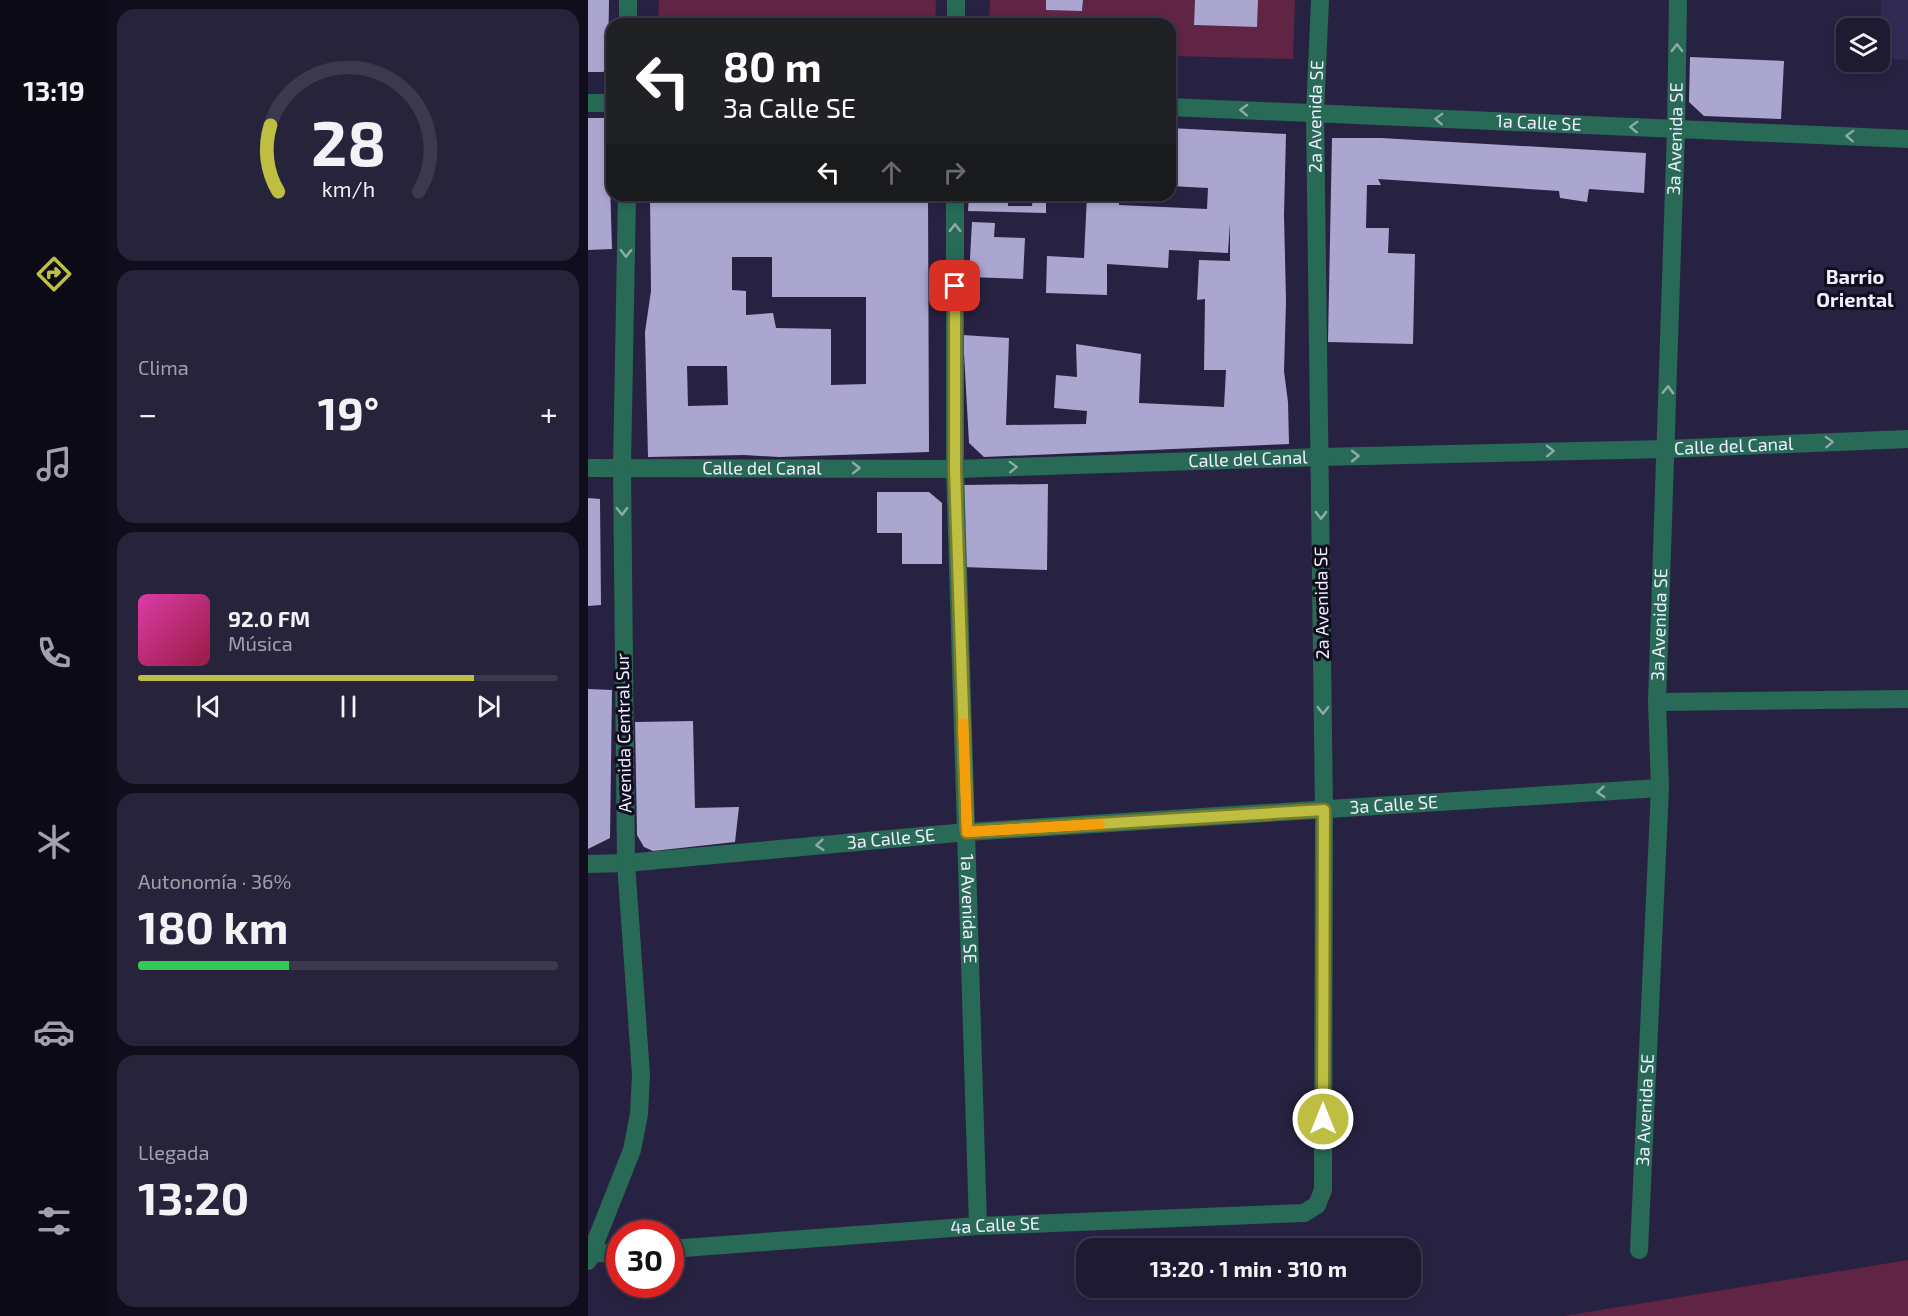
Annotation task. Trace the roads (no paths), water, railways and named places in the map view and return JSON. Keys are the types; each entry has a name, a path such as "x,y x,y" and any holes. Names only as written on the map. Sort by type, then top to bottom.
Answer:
{"street":[{"path":"628,0 628,18"},
{"path":"956,0 956,18"},
{"name":"2a Avenida SE","path":"1317,1205 1323,1190 1324,810 1315,113 1320,0"},
{"name":"3a Avenida SE","path":"1639,1250 1659,788 1657,702 1676,129 1678,0"},
{"path":"588,103 606,103"},
{"name":"1a Calle SE","path":"1176,107 1908,139"},
{"name":"Avenida Central Sur","path":"589,1257 632,1150 639,1114 641,1075 626,863 622,467 627,201"},
{"name":"1a Avenida SE","path":"955,201 955,469 978,1226"},
{"name":"Calle del Canal","path":"588,468 955,469 1666,449 1908,439"},
{"path":"1657,702 1908,699"},
{"name":"3a Calle SE","path":"588,864 626,863 967,832 1659,788"},
{"name":"4a Calle SE","path":"684,1248 978,1226 1304,1213 1317,1205"},
{"path":"589,1257 606,1254"}],"district":[{"name":"Barrio Oriental","path":"1855,288"}]}
